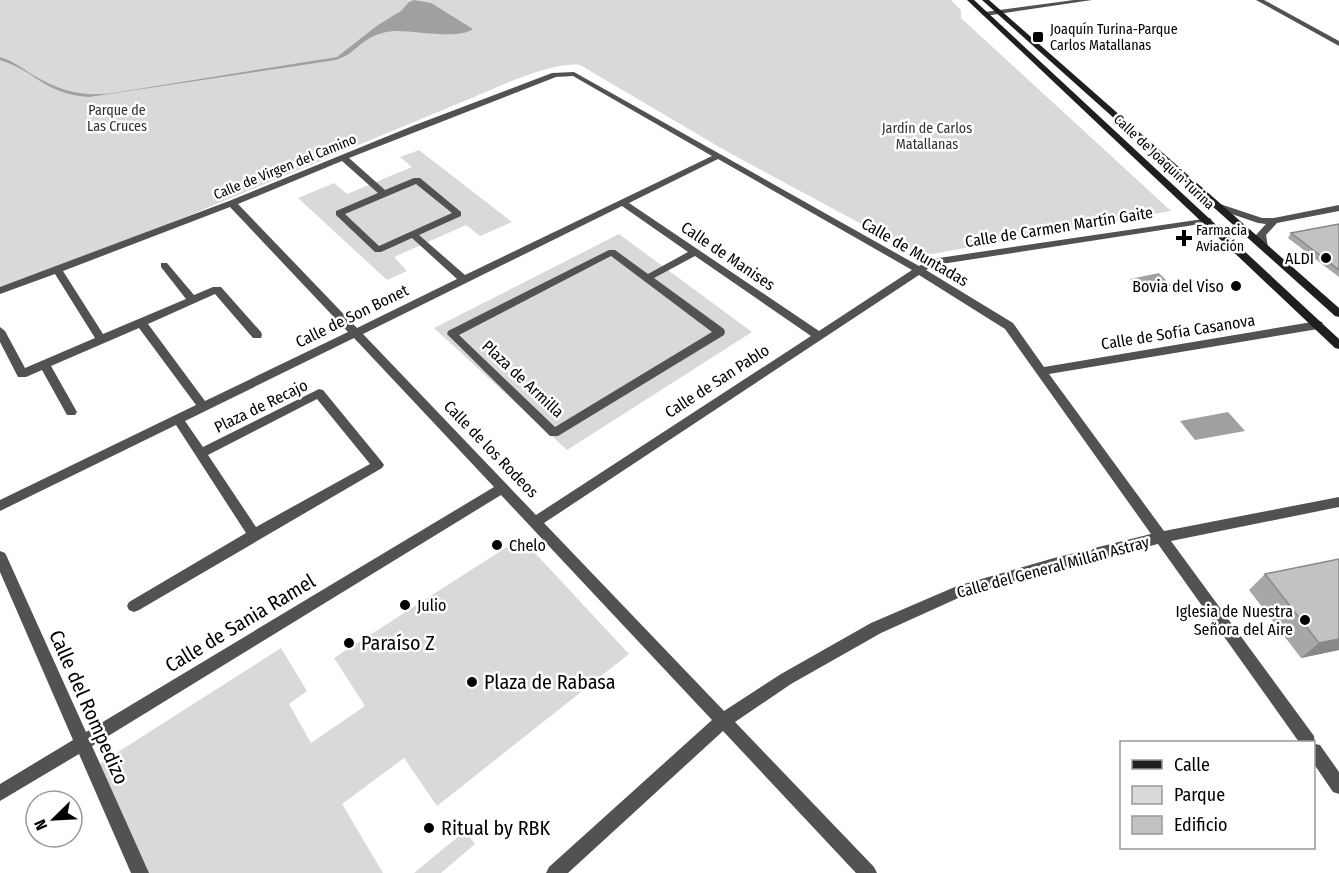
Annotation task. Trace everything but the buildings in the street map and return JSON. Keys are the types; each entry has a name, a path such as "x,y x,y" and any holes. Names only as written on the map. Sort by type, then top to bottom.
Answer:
{"main road":[{"name":"Calle de Joaquín Turina","path":"970,0 1339,345"},
{"name":"Calle de Joaquín Turina","path":"985,0 1339,314"}],"street":[{"path":"985,14 1089,0"},
{"path":"1259,0 1339,44"},
{"name":"Calle de Virgen del Camino","path":"0,291 232,203 555,75 568,73 580,77"},
{"name":"Calle de Muntadas","path":"580,77 919,270 1009,326 1159,538 1307,741"},
{"name":"Calle de Son Bonet","path":"0,507 718,156"},
{"path":"343,158 384,194"},
{"path":"417,180 458,214 413,234 378,250 339,213 417,180"},
{"name":"Calle de Manises","path":"622,202 817,335"},
{"name":"Calle de los Rodeos","path":"232,203 724,720"},
{"path":"1217,206 1253,219 1274,221 1339,208"},
{"name":"Calle de Carmen Martín Gaite","path":"919,270 932,262 1207,220"},
{"path":"1263,247 1261,235 1274,221"},
{"path":"413,234 464,280"},
{"name":"Plaza de Armilla","path":"612,252 647,278 720,332 554,433 452,334 612,252"},
{"path":"647,278 695,252"},
{"path":"164,265 192,300"},
{"path":"57,269 101,339"},
{"name":"Calle de San Pablo","path":"535,522 919,270"},
{"path":"0,331 22,374 217,289 257,334"},
{"path":"141,323 203,407"},
{"name":"Calle de Sofía Casanova","path":"1043,371 1318,326"},
{"path":"44,364 71,412"},
{"name":"Plaza de Recajo","path":"134,606 378,465 319,393 201,453"},
{"name":"Plaza de Recajo","path":"178,419 254,535"},
{"name":"Calle de Sania Ramel","path":"0,793 502,488"},
{"name":"Calle del General Millán Astray","path":"555,873 724,720 796,673 876,628 923,606 985,584 1159,538 1339,502"},
{"name":"Calle del Rompedizo","path":"0,557 140,873"},
{"path":"724,720 868,873"},
{"path":"1315,752 1339,786"}],"green space":[{"name":"Parque de Las Cruces","path":"0,0 951,0 961,10 961,18 1171,211 921,256 726,151 580,65 568,65 553,67 505,84 0,294"},
{"path":"419,150 512,222 480,236 466,225 394,257 407,271 387,280 298,198 334,183 347,194 412,167 400,157"},
{"path":"619,234 752,332 567,450 434,328"},
{"path":"521,538 629,654 437,806 404,758 342,804 383,873 140,873 93,768 281,648 307,691 289,704 311,743 365,706 334,658"},
{"path":"465,831 475,844 441,873 414,873"}],"shaded area":[{"path":"414,0 431,3 473,29 457,34 394,31 374,36 336,60 89,97 61,92 23,70 0,60 0,57 43,81 72,92 113,93 337,57"},
{"path":"1159,273 1172,286 1143,292 1130,279"},
{"path":"1228,412 1245,431 1195,440 1180,421"}],"place":[{"name":"Joaquín Turina-Parque Carlos Matallanas","path":"1038,37"},
{"name":"Farmacia Aviación","path":"1184,238"},
{"name":"ALDI","path":"1326,258"},
{"name":"Bovia del Viso","path":"1236,286"},
{"name":"Chelo","path":"497,545"},
{"name":"Julio","path":"405,605"},
{"name":"Iglesia de Nuestra Señora del Aire","path":"1305,620"},
{"name":"Paraíso Z","path":"349,643"},
{"name":"Plaza de Rabasa","path":"472,682"},
{"name":"Ritual by RBK","path":"429,828"}],"park label":[{"name":"Jardín de Carlos Matallanas","path":"927,136"}]}
